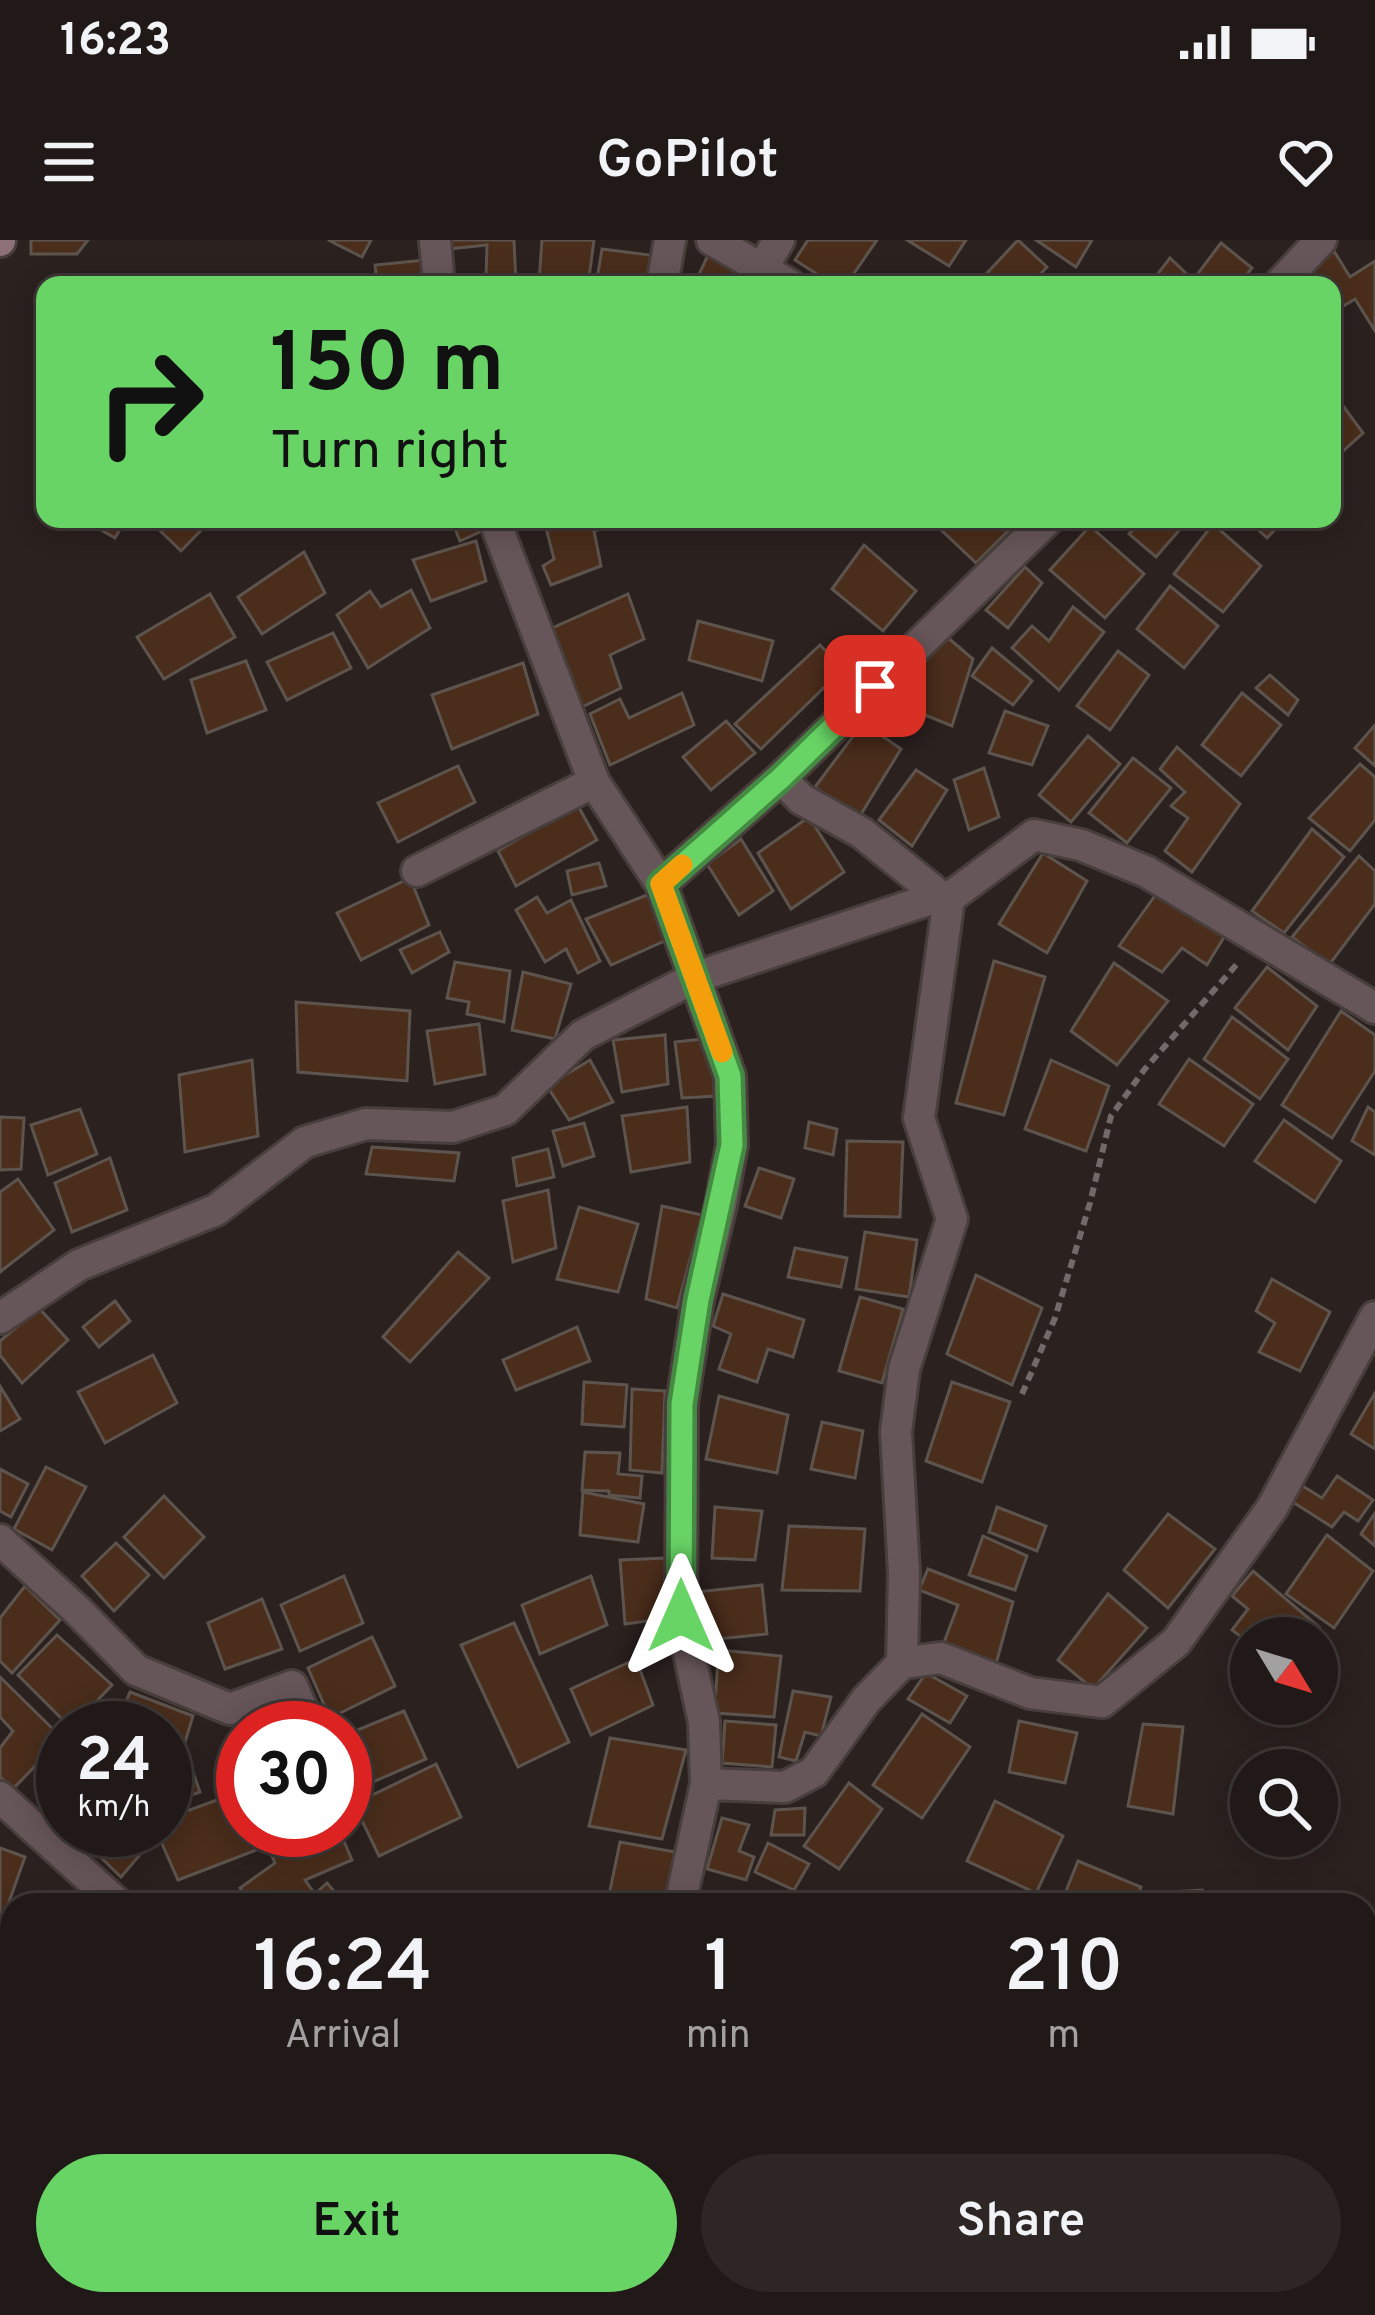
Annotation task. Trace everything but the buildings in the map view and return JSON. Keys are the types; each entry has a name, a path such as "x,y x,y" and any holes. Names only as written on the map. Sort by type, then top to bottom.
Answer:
{"street":[{"path":"435,240 438,276"},
{"path":"664,276 670,240"},
{"path":"712,240 774,276"},
{"path":"762,269 779,240"},
{"path":"1287,276 1321,240"},
{"path":"497,528 594,782 661,884 730,1076 732,1145 698,1300 682,1404 681,1616 704,1722 706,1784 683,1893"},
{"path":"661,884 781,778 1039,528"},
{"path":"781,778 801,799 862,833 945,897"},
{"path":"417,871 594,782"},
{"path":"0,1318 79,1265 216,1210 305,1142 366,1124 452,1127 505,1110 583,1035 696,976 945,897 1034,835 1081,845 1147,872 1375,1008"},
{"path":"902,1663 904,1573 896,1432 904,1369 952,1219 920,1118 945,897"},
{"path":"706,1784 785,1787 814,1772 866,1700 902,1663 941,1658 1030,1693 1102,1702 1176,1642 1272,1508 1375,1317"},
{"path":"0,1540 136,1670 216,1703"},
{"path":"252,1701 292,1686 298,1701"},
{"path":"0,1797 105,1893"}],"path":[{"path":"1022,1394 1054,1318 1111,1116 1144,1070 1259,939"}],"slow traffic":[{"path":"682,865 661,884 722,1052"}],"route":[{"path":"681,1616 682,1404 698,1300 732,1145 730,1076 661,884 781,778 875,686"}]}
